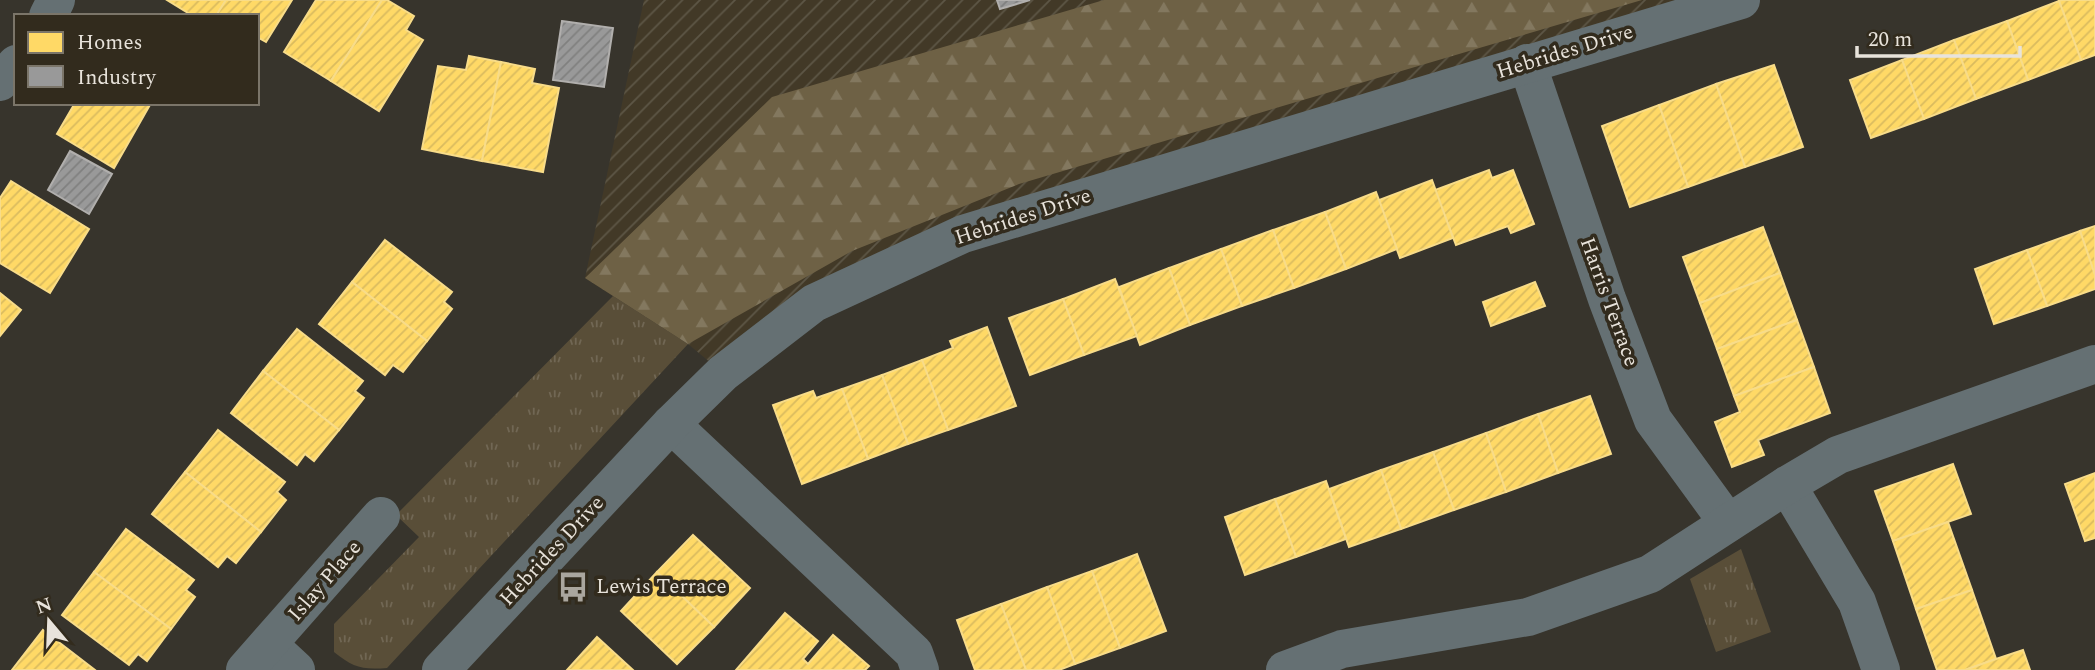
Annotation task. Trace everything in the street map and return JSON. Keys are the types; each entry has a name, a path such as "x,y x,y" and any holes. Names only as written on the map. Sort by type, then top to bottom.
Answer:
{"street":[{"name":"Hebrides Drive","path":"441,670 671,424 723,373 814,303 963,234 1741,0"},
{"name":"Harris Terrace","path":"1527,63 1607,299 1653,420 1728,523"},
{"path":"0,82 14,66"},
{"path":"1285,670 1342,649 1528,617 1650,574 1838,455 2095,364"},
{"path":"671,424 914,653 920,670"},
{"path":"1787,485 1857,602 1881,670"},
{"name":"Islay Place","path":"270,662 381,516"}],"shaded area":[{"path":"644,0 1741,0 963,234 723,373 688,344 585,278"}],"green space":[{"path":"1104,0 1642,0 1019,184 852,251 688,344 585,278 772,97"},
{"path":"613,296 688,344 387,668 358,666 334,652 334,624 419,537 396,515"},
{"path":"1741,549 1771,632 1716,652 1690,579"}],"building: Homes":[{"path":"167,0 226,0 217,14 190,14"},
{"path":"226,0 292,0 266,42 259,38 259,14 217,14"},
{"path":"316,0 382,0 331,81 284,52"},
{"path":"382,0 387,0 414,16 406,30 423,40 379,111 331,81"},
{"path":"2095,0 2095,55 2081,60 2059,1"},
{"path":"2059,1 2081,60 2028,80 2007,21"},
{"path":"2007,21 2028,80 1976,99 1954,40"},
{"path":"1954,40 1976,99 1924,119 1902,60"},
{"path":"469,56 501,62 482,161 422,149 438,66 466,70"},
{"path":"1902,60 1924,119 1871,138 1850,80"},
{"path":"501,62 535,69 532,83 559,88 543,172 482,161"},
{"path":"1774,65 1803,147 1745,167 1716,84"},
{"path":"1716,84 1745,167 1688,187 1659,105"},
{"path":"74,105 150,105 114,168 57,134"},
{"path":"1659,105 1688,187 1630,207 1602,126"},
{"path":"1489,170 1492,178 1513,170 1534,224 1511,233 1508,226 1456,245 1435,190"},
{"path":"1432,180 1453,238 1400,258 1379,200"},
{"path":"11,181 89,229 50,293 0,263 0,198"},
{"path":"1376,192 1397,249 1346,269 1325,212"},
{"path":"1325,212 1346,269 1294,288 1273,230"},
{"path":"2095,226 2095,275 2080,231"},
{"path":"1763,227 1780,273 1700,303 1683,257"},
{"path":"1273,230 1294,288 1242,306 1221,249"},
{"path":"2080,231 2095,275 2095,289 2047,306 2027,250"},
{"path":"385,240 452,292 444,302 452,309 427,341 352,282"},
{"path":"1221,249 1242,306 1190,325 1169,268"},
{"path":"2027,250 2047,306 1994,324 1975,269"},
{"path":"1169,268 1190,325 1140,345 1119,287"},
{"path":"1780,273 1797,320 1717,349 1700,303"},
{"path":"1115,279 1137,336 1084,355 1063,299"},
{"path":"352,282 427,341 403,372 393,365 385,375 319,324"},
{"path":"1535,282 1545,306 1491,326 1483,302"},
{"path":"0,293 21,310 0,336"},
{"path":"1063,299 1084,355 1030,375 1009,318"},
{"path":"1797,320 1814,367 1734,396 1717,349"},
{"path":"987,327 1016,406 948,430 922,360 953,348 950,341"},
{"path":"297,329 363,381 355,391 364,398 339,430 263,371"},
{"path":"922,360 948,430 908,444 882,375"},
{"path":"1814,367 1830,413 1758,440 1764,455 1732,467 1715,422 1740,412 1734,396"},
{"path":"263,371 339,430 314,461 305,454 297,465 231,413"},
{"path":"882,375 908,444 868,459 842,389"},
{"path":"842,389 868,459 802,484 773,405 813,391 816,398"},
{"path":"1590,396 1611,454 1558,473 1538,414"},
{"path":"1538,414 1558,473 1506,492 1486,433"},
{"path":"218,430 285,482 277,492 286,500 261,532 185,472"},
{"path":"1486,433 1506,492 1454,510 1433,452"},
{"path":"1433,452 1454,510 1401,529 1381,470"},
{"path":"1953,464 1971,514 1893,541 1875,491"},
{"path":"1381,470 1401,529 1349,547 1329,489"},
{"path":"185,472 261,532 236,563 227,556 218,567 152,514"},
{"path":"2095,473 2095,538 2085,541 2065,484"},
{"path":"1326,481 1346,539 1296,557 1275,499"},
{"path":"1275,499 1296,557 1245,575 1225,517"},
{"path":"1948,522 1972,590 1916,609 1893,541"},
{"path":"126,529 194,580 186,590 195,597 171,629 94,572"},
{"path":"693,535 750,588 714,627 657,572"},
{"path":"1137,554 1166,631 1120,648 1092,571"},
{"path":"1092,571 1120,648 1075,664 1047,587"},
{"path":"94,572 171,629 147,661 138,654 129,665 62,615"},
{"path":"657,572 714,627 677,664 621,611"},
{"path":"1047,587 1075,664 1059,670 1026,670 1001,604"},
{"path":"1972,590 1996,659 1965,670 1937,670 1916,609"},
{"path":"1001,604 1026,670 975,670 957,620"},
{"path":"785,613 818,641 803,659 808,664 833,635 869,666 865,670 736,670"},
{"path":"43,630 95,670 12,670"},
{"path":"597,637 633,670 567,670"},
{"path":"2023,650 2030,670 1965,670 1996,659"}],"building: Industry":[{"path":"997,0 1030,0 1000,9"},
{"path":"562,21 613,28 604,87 553,80"},
{"path":"70,151 112,174 89,214 48,190"}],"place":[{"name":"Lewis Terrace","path":"573,587"}]}
